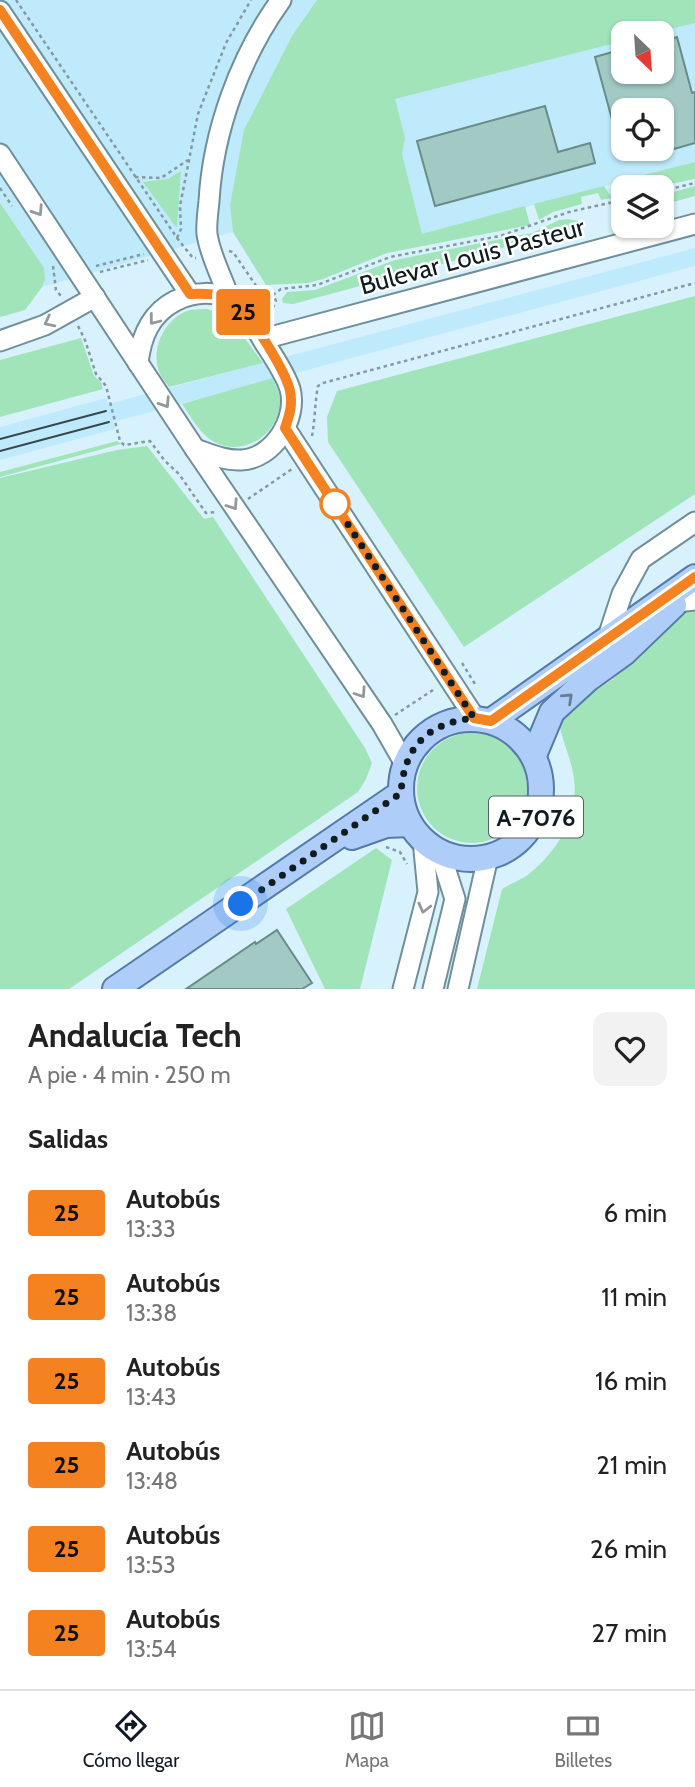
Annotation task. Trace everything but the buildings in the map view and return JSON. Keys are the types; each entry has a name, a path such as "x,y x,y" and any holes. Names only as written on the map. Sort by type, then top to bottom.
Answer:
{"main road":[{"path":"424,839 401,793 405,764 416,744 433,730 453,721 483,720 695,580"},
{"path":"534,755 552,712 588,679 686,601 695,580"},
{"name":"A-7076","path":"325,847 386,825 424,839 464,859 488,857 508,849 524,835 536,817 542,797 541,775 534,755 523,740 509,728 483,720"},
{"name":"A-7076","path":"115,989 401,793"}],"street":[{"path":"230,300 206,232 210,182 219,135 231,95 256,41 281,0"},
{"path":"0,11 157,253 190,294"},
{"path":"0,154 84,273 95,298 382,724 405,764"},
{"name":"Bulevar Louis Pasteur","path":"263,339 695,224"},
{"path":"138,363 146,329 164,307 190,294 204,293 236,303 263,339 290,390 292,406 285,428 268,450 245,460 225,460 195,449"},
{"path":"0,341 45,325 95,298"},
{"path":"285,428 483,720"},
{"path":"608,637 622,594 641,559 695,522"},
{"path":"403,989 428,892 424,839"},
{"path":"424,839 455,899 433,989"},
{"path":"458,989 488,857"}],"path":[{"path":"16,0 177,238"},
{"path":"84,273 157,253 177,238 181,229 180,206 198,114 226,43 251,0"},
{"path":"135,177 162,178 188,160"},
{"path":"674,188 695,183"},
{"path":"273,308 276,301 273,295 281,289 317,285 390,257 500,236 569,212 611,203"},
{"path":"84,273 157,253"},
{"path":"314,444 312,438 317,391 318,386 323,383 695,283"},
{"path":"105,402 112,400"},
{"path":"111,427 118,425"},
{"path":"457,657 475,684"},
{"path":"383,846 400,852 411,870"}],"shaded area":[{"path":"0,0 695,0 695,162 646,175 611,175 611,184 422,235 258,273 233,232 42,287 25,310 0,317"},
{"path":"695,248 695,266 113,422 115,429 0,460 0,427 106,398 108,404"}],"green space":[{"path":"317,0 695,0 695,23 674,28 674,21 611,21 611,44 395,99 405,138 402,154 422,234 525,206 530,225 387,253 308,283 266,285 233,232 230,205 244,130 292,36"},
{"path":"695,162 695,179 674,183 674,175 644,175"},
{"path":"181,171 176,227 143,182 168,179"},
{"path":"604,186 611,196 601,200 598,193 581,197 582,204 553,212 539,220 534,204"},
{"path":"695,186 695,196 674,202 674,192"},
{"path":"0,203 44,268 45,279 25,310 0,317"},
{"path":"559,220 578,221 584,226 293,304 283,303 282,299 287,292 315,290 395,260 532,233"},
{"path":"695,296 695,494 464,647 328,442 327,417 337,391"},
{"path":"207,309 232,324 263,363 169,387 157,365 158,345 162,336 173,320 181,314 190,310"},
{"path":"81,338 94,376 101,382 103,389 0,417 0,360"},
{"path":"273,378 280,397 274,423 258,440 248,445 225,446 209,439 182,404"},
{"path":"117,441 121,444 0,477 0,472"},
{"path":"147,446 204,519 213,517 365,748 372,763 358,792 69,989 0,989 0,478 117,450"},
{"path":"695,607 695,989 477,989 502,889 527,875 541,863 559,841 571,815 575,788 559,721 570,707 613,679 681,610"},
{"path":"472,733 493,737 511,749 523,767 527,788 523,809 511,827 493,839 472,843 451,839 433,827 421,809 417,788 421,767 433,749 451,737"},
{"path":"376,848 392,860 360,989 325,989 286,909"}],"tram line":[{"path":"0,439 106,411"},
{"path":"0,451 109,422"}],"bus line":[{"name":"25","path":"0,10 190,294 204,293 236,303 255,327 283,373 290,390 292,406 285,428 474,718 491,721 695,577"}],"route":[{"path":"241,904 401,793 405,764 416,744 433,730 453,721 474,718 335,504"}]}
